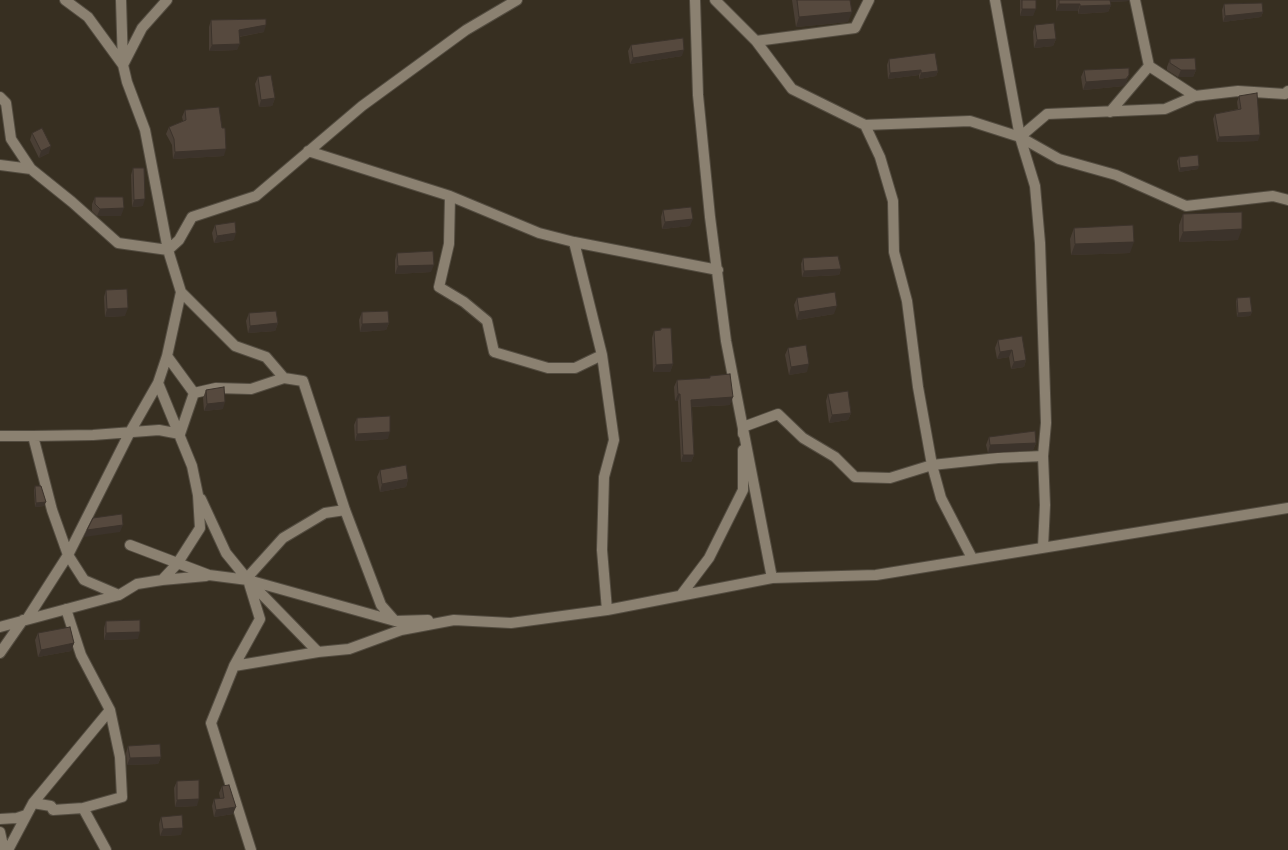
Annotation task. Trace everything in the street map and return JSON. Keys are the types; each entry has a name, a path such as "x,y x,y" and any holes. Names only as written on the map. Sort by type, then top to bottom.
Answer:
{"street":[{"path":"65,0 88,17 123,65"},
{"path":"121,0 123,65 127,82 145,130 168,250 181,292 235,346 266,357 284,378"},
{"path":"123,65 142,28 167,0"},
{"path":"168,250 179,240 192,217 256,196 362,106 466,30 517,0"},
{"path":"695,0 698,95 710,218 718,270 726,341 772,578"},
{"path":"715,0 756,41 792,89 865,125 970,121 1020,137 1060,159 1116,175 1186,206 1273,196 1288,200"},
{"path":"756,41 855,28 869,0"},
{"path":"995,0 1020,137 1035,186 1040,243 1046,423 1043,456 1045,505 1043,547"},
{"path":"1135,0 1148,66 1194,96"},
{"path":"1110,112 1148,66"},
{"path":"1020,137 1047,114 1165,109 1194,96 1238,91 1284,94 1288,91"},
{"path":"0,97 6,103 11,139 31,169 72,202 118,243 168,250"},
{"path":"865,125 880,157 893,201 894,252 907,301 918,387 932,465 941,498 972,558"},
{"path":"308,151 450,196 538,232 574,242 718,270"},
{"path":"0,165 31,169"},
{"path":"450,196 449,244 439,287 464,302 487,321 494,352 548,368 574,368 602,355"},
{"path":"574,242 602,355 614,440 604,477 602,550 607,610"},
{"path":"0,653 25,620 68,555 130,432 158,384 167,356 181,292"},
{"path":"167,356 194,393"},
{"path":"194,393 216,388 251,389 284,378 303,381 346,510 380,605 395,621"},
{"path":"158,384 192,466 198,495 200,528 177,564 162,580"},
{"path":"180,434 194,393"},
{"path":"744,428 778,414 803,438 835,457 855,477 890,478 932,465 998,458 1043,456"},
{"path":"681,595 709,558 743,490 744,428"},
{"path":"0,436 93,436 158,430 180,434"},
{"path":"33,436 52,510 68,555 84,580 119,595"},
{"path":"198,495 226,553 247,580 318,652"},
{"path":"130,545 209,575 247,580 395,621 454,620 511,623 607,610 772,578 876,575 972,558 1128,535 1288,508"},
{"path":"247,580 283,538 325,513 346,510"},
{"path":"0,627 119,595 136,584 209,575"},
{"path":"247,580 260,619 234,666 211,723 251,850"},
{"path":"32,803 51,806 53,810 83,808 122,797 120,756 110,710 81,655 66,609"},
{"path":"234,666 318,652 349,649 401,630 454,620"},
{"path":"8,850 32,803 110,710"},
{"path":"83,808 106,850"},
{"path":"0,819 17,818 26,815"},
{"path":"0,832 4,850"}],"building":[{"path":"797,0 850,0 852,12 799,17"},
{"path":"1022,0 1036,0 1036,9 1022,9"},
{"path":"1059,0 1110,0 1111,5 1080,6 1080,4 1059,4"},
{"path":"1262,3 1263,12 1225,16 1224,4"},
{"path":"266,19 266,25 239,30 240,44 212,45 211,20"},
{"path":"1054,23 1056,39 1037,40 1035,25"},
{"path":"683,38 684,50 633,58 631,45"},
{"path":"935,53 938,71 921,73 921,70 890,73 889,59"},
{"path":"1195,58 1196,70 1181,70 1170,63 1170,59"},
{"path":"1129,68 1129,75 1126,79 1086,82 1084,70"},
{"path":"271,75 275,98 261,100 258,77"},
{"path":"1257,93 1260,135 1219,137 1215,114 1241,109 1239,96"},
{"path":"219,107 222,128 225,128 226,149 175,152 174,139 169,127 186,120 185,110"},
{"path":"42,128 51,146 41,151 32,133"},
{"path":"1198,155 1199,166 1180,168 1179,157"},
{"path":"133,168 144,168 145,199 134,200"},
{"path":"95,197 123,197 124,208 100,209 95,204"},
{"path":"691,207 693,219 665,222 663,210"},
{"path":"1242,212 1242,229 1183,232 1183,214"},
{"path":"235,222 236,233 217,236 215,225"},
{"path":"1133,225 1134,242 1075,244 1074,228"},
{"path":"433,251 434,265 398,266 397,253"},
{"path":"838,256 841,269 804,271 803,258"},
{"path":"127,289 128,308 107,309 106,290"},
{"path":"835,292 837,306 799,312 797,298"},
{"path":"1250,297 1252,312 1238,313 1237,298"},
{"path":"276,311 278,323 250,326 249,313"},
{"path":"388,311 389,323 362,324 362,312"},
{"path":"661,328 671,328 673,364 656,365 654,331 661,330"},
{"path":"1022,336 1026,360 1014,362 1012,350 1000,352 998,340"},
{"path":"806,345 809,364 791,367 788,348"},
{"path":"730,374 733,397 691,400 694,455 683,455 680,394 678,394 677,380 710,378 710,376"},
{"path":"224,387 225,402 207,404 206,390"},
{"path":"848,391 851,413 832,415 828,394"},
{"path":"390,416 390,432 357,434 357,418"},
{"path":"1035,431 1036,443 990,445 989,437"},
{"path":"406,465 408,479 382,484 380,470"},
{"path":"35,486 41,486 46,502 36,503"},
{"path":"122,514 123,525 87,530 93,518"},
{"path":"140,620 140,632 106,633 106,621"},
{"path":"70,627 74,643 41,650 38,633"},
{"path":"160,744 161,757 130,758 128,746"},
{"path":"199,780 199,799 177,800 177,781"},
{"path":"229,785 236,807 216,810 214,799 224,798 222,786"},
{"path":"182,815 183,828 163,829 161,817"}]}
